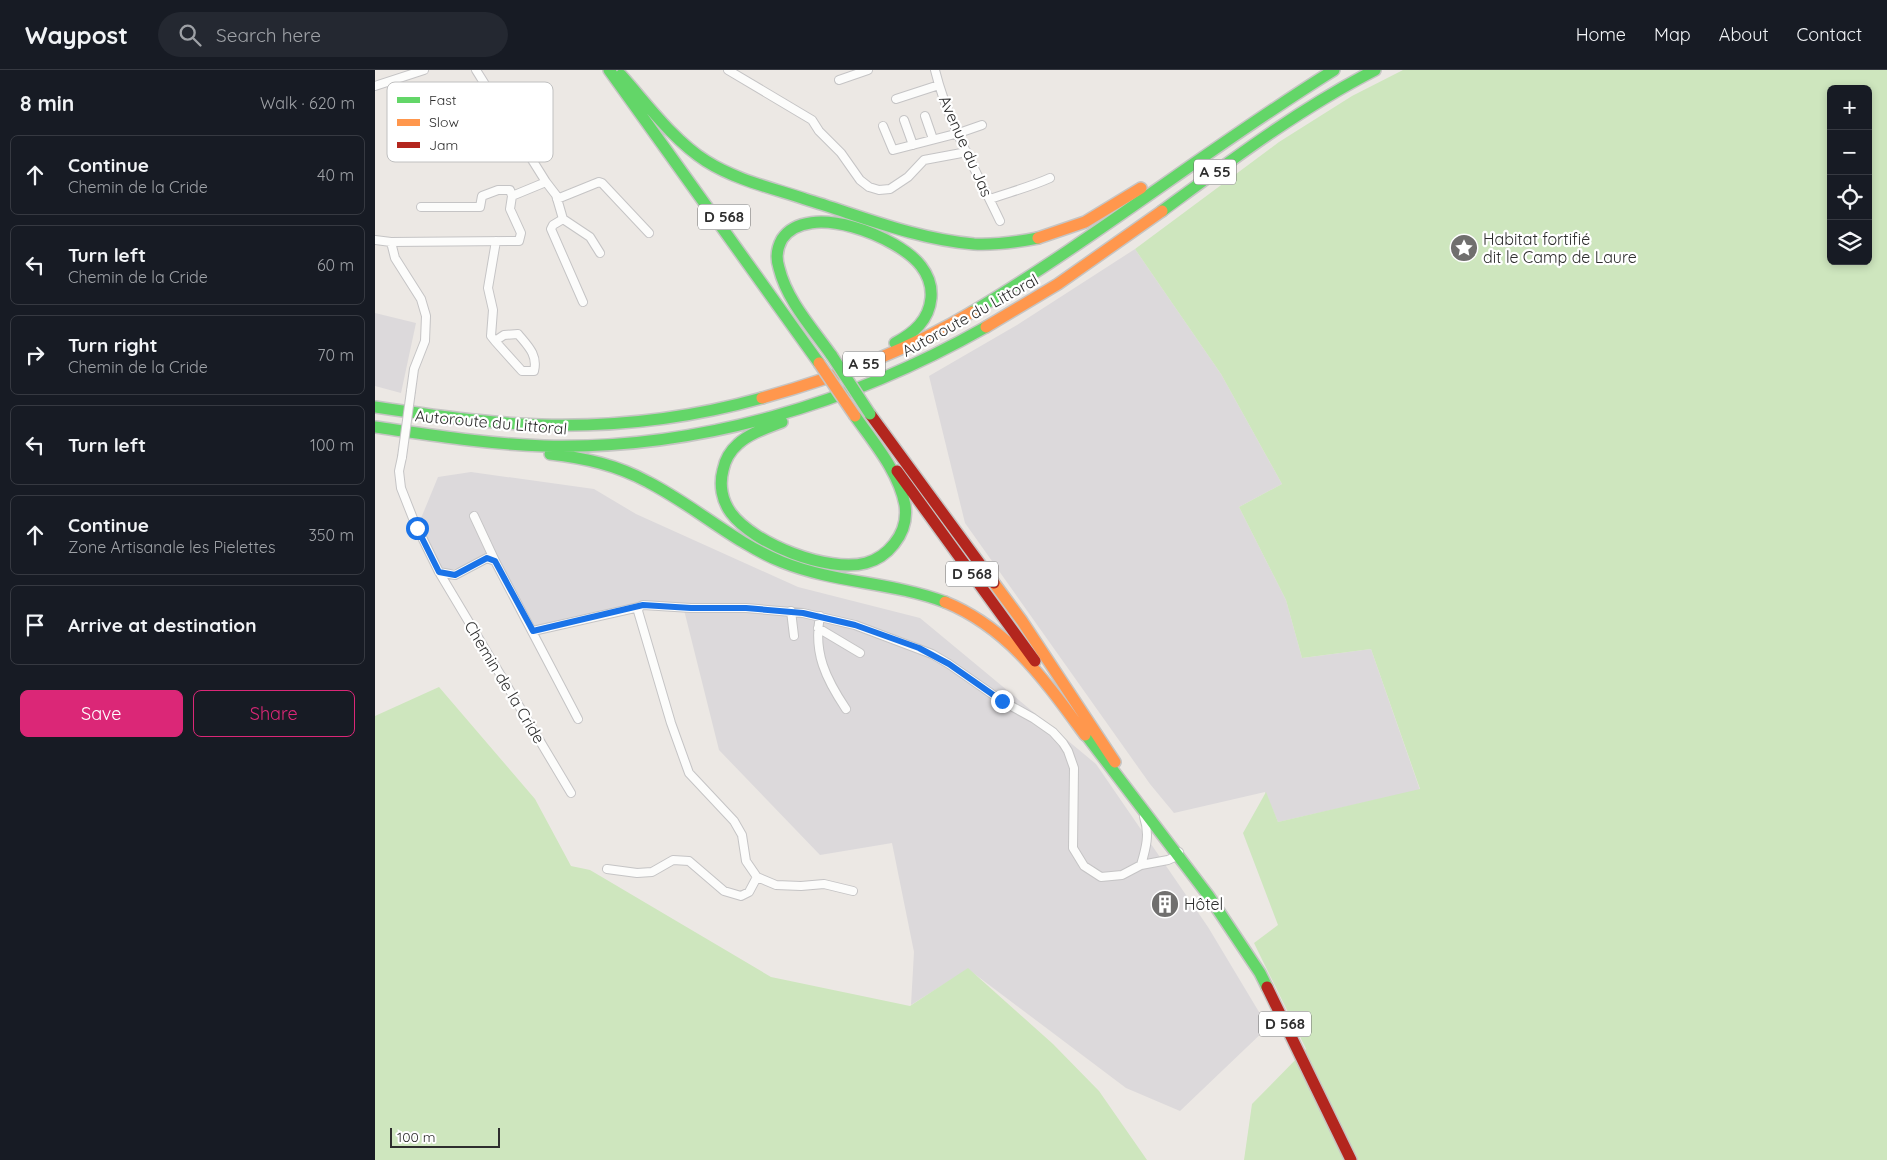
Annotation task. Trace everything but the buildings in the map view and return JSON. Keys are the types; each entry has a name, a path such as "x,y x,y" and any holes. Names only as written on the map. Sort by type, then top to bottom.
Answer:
{"main road":[{"name":"D 568","path":"609,70 826,360 872,417 1022,621 1168,839"},
{"name":"Autoroute du Littoral","path":"375,407 477,421 555,424 635,420 699,412 751,401 861,366 912,344 959,320 1018,284 1285,99 1334,70"},
{"name":"Autoroute du Littoral","path":"375,427 472,440 565,446 641,440 729,428 793,412 861,389 903,371 960,342 1061,282 1296,116 1375,70"},
{"name":"D 568","path":"619,73 826,360 855,416 1033,658 1085,735 1142,810 1179,853 1208,895 1260,973 1351,1160"},
{"path":"619,73 689,148 707,162 727,172 896,229 956,243 995,245 1043,237 1077,226 1103,212 1285,99"},
{"path":"654,418 731,401 817,377 879,352 918,328 928,314 932,299 930,283 923,269 912,256 894,244 873,234 840,224 810,222 796,226 787,232 781,240 777,256 778,264 790,293 826,360"},
{"path":"855,416 892,473 902,494 906,518 901,533 893,546 882,555 865,563 823,562 794,554 764,540 747,529 734,517 722,496 721,478 729,454 738,443 772,426 867,392 921,369 1001,323 1061,282"},
{"path":"375,432 427,441 562,455 609,464 665,491 731,536 758,551 791,565 812,572 889,586 925,595 954,606 981,621 1016,649 1029,662 1085,735"}],"street":[{"path":"387,82 424,70"},
{"path":"476,70 484,82"},
{"path":"727,70 812,120 819,131 841,153 860,180 869,188 889,189 908,178 924,160 967,152"},
{"path":"839,80 868,70"},
{"name":"Avenue du Jas","path":"935,70 939,85 959,134 1000,221"},
{"path":"375,86 387,82"},
{"path":"896,99 939,85"},
{"path":"925,116 933,139"},
{"path":"904,120 913,145"},
{"path":"883,126 893,150 959,134 982,125"},
{"path":"534,162 556,195 563,219 590,237 600,253"},
{"path":"990,199 1014,190 1033,186 1050,178"},
{"path":"512,196 546,182"},
{"path":"557,199 599,182 602,183 649,233"},
{"path":"375,240 391,242 519,241 521,233 510,209 512,196 510,190 498,190 482,196 480,207 421,207"},
{"path":"563,219 553,225 551,229 583,302"},
{"path":"495,341 504,335 518,334 529,346 536,362 534,371 522,371 495,341 491,336 493,310 488,288 496,241"},
{"name":"Chemin de la Cride","path":"391,242 395,258 421,299 426,316 425,340 414,369 399,472 401,488 414,521 439,572 571,793"},
{"path":"474,516 495,561 578,719"},
{"path":"439,572 455,575 487,558 495,561"},
{"path":"533,631 643,605 791,611 855,625 932,654 1002,701 1033,718 1053,732 1068,751 1074,768 1073,848 1084,866 1101,877 1123,875 1141,865 1168,860 1179,853"},
{"path":"639,607 638,611 671,723 689,773 734,821 742,835 746,861 757,878 776,885 801,886 824,884 853,891"},
{"path":"791,611 794,636"},
{"path":"820,616 818,628 820,653 829,684 846,709"},
{"path":"818,628 860,653"},
{"path":"1141,865 1147,844 1148,826 1142,810"},
{"path":"1147,844 1153,839 1168,839"},
{"path":"607,869 637,873 652,872 673,860 689,861 724,891 741,896 749,892 757,878"}],"shaded area":[{"path":"1135,249 1221,374 1282,484 1239,507 1286,600 1302,658 1371,649 1420,790 1278,822 1265,792 1174,813 1150,784 965,523 929,376 1017,325"},
{"path":"375,313 416,323 401,393 375,386"},
{"path":"471,472 594,489 636,514 798,587 920,618 1096,764 1208,927 1268,1027 1180,1111 1126,1088 968,969 911,1005 914,952 892,843 820,855 719,750 684,610 646,607 533,631 495,561 439,572 417,528 438,477"}],"green space":[{"path":"1403,70 1887,70 1887,1160 1244,1160 1252,1104 1306,1049 1254,943 1278,925 1243,833 1266,792 1278,822 1420,789 1371,649 1302,658 1286,600 1239,507 1282,484 1221,374 1135,249 1279,142 1352,96"},
{"path":"439,687 535,799 571,866 590,870 771,977 910,1006 968,968 1053,1044 1099,1091 1147,1160 375,1160 375,716"}],"traffic: fast":[{"path":"609,70 819,363"},
{"path":"972,312 1063,254 1288,99 1334,70"},
{"path":"1162,211 1239,155 1319,101 1375,70"},
{"path":"621,75 682,143 706,161 729,173 888,226 931,237 974,244 1006,243 1038,238"},
{"path":"832,356 794,303 783,280 777,261 782,239 795,228 812,223 832,223 874,234 894,244 910,255 921,266 928,277 931,289 930,306 919,325 895,343"},
{"path":"375,427 480,441 544,446 602,445 660,440 717,430 773,416 828,399 882,378 935,354 986,327"},
{"path":"832,356 870,414"},
{"path":"375,407 478,421 569,425 653,420 708,411 762,398"},
{"path":"782,422 748,437 730,453 722,476 721,487 725,503 731,513 742,524 756,535 774,545 813,560 850,565 870,562 888,550 900,535 904,526 905,515 902,493 892,469 855,416"},
{"path":"550,454 601,463 636,476 682,502 730,534 782,562 822,574 904,590 945,602"},
{"path":"1080,727 1208,895 1260,973 1267,987"}],"traffic: slow":[{"path":"1038,238 1085,222 1141,188"},
{"path":"986,327 1058,284 1162,211"},
{"path":"762,398 816,382 870,362 922,339 972,312"},
{"path":"819,363 855,416"},
{"path":"994,583 1022,621 1115,762"},
{"path":"945,602 968,613 988,626 1024,658 1085,735"}],"traffic: jam":[{"path":"870,414 994,583"},
{"path":"897,471 1035,661"},
{"path":"1267,987 1351,1160"}],"place":[{"name":"Habitat fortifié dit le Camp de Laure","path":"1464,248"},
{"name":"Hôtel","path":"1165,904"}],"route":[{"path":"417,528 439,572 455,575 487,558 495,561 533,631 643,605 791,611 843,621 919,648 949,664 1002,701"}]}
